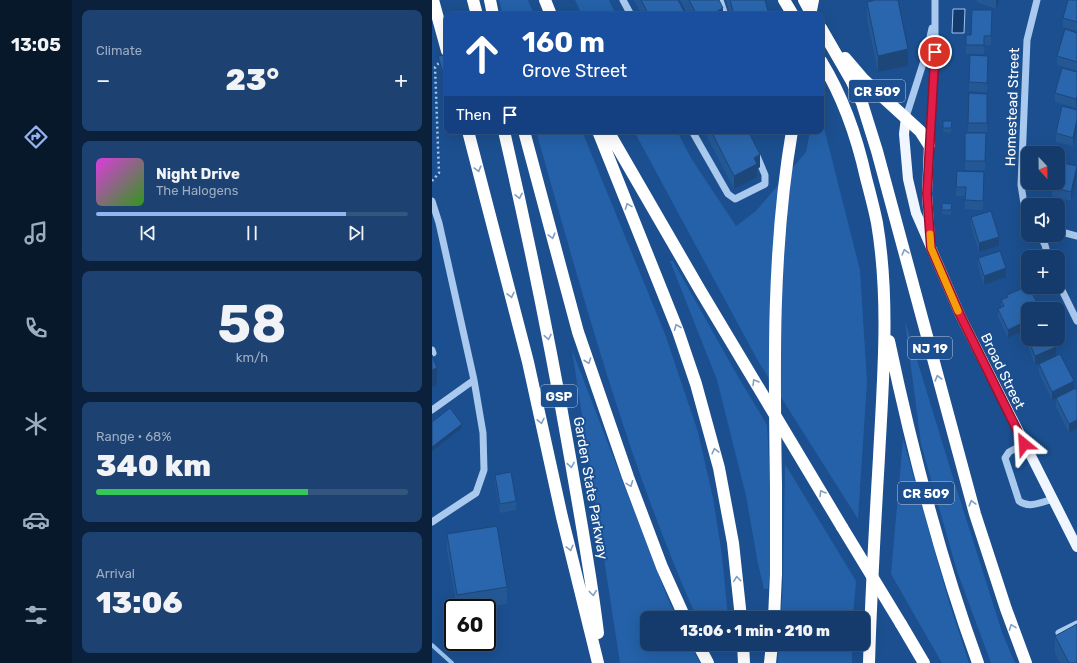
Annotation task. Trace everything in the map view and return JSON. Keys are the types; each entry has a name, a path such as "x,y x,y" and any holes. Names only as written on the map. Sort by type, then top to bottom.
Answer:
{"highway":[{"path":"433,0 444,40"},
{"path":"473,0 476,12"},
{"path":"490,0 492,12"},
{"path":"545,0 550,12"},
{"path":"784,0 791,12"},
{"path":"804,0 810,12"},
{"path":"811,12 813,0"},
{"name":"CR 509","path":"824,32 863,79 906,117 920,131 929,144"},
{"name":"NJ 19","path":"824,32 852,80 862,103 878,151 975,514 1006,609 1026,663"},
{"path":"824,67 847,113 862,158 877,222 883,272 885,321 884,370 869,663"},
{"path":"469,134 528,362 564,524 598,663"},
{"name":"Garden State Parkway","path":"505,134 531,250 554,365 591,576 601,663"},
{"path":"525,134 578,332 628,477 662,567 682,611"},
{"path":"599,134 678,331 696,384 722,483 733,543 740,611"},
{"path":"610,134 700,290 924,663"},
{"path":"774,611 776,485 774,349 779,234 785,171 791,134"},
{"name":"CR 509","path":"885,321 901,395 936,535 962,620 978,663"},
{"path":"702,651 708,663"},
{"path":"743,651 744,663"},
{"path":"770,663 771,651"}],"main road":[{"name":"Broad Street","path":"906,117 904,134 908,179 916,213 961,317 1077,547"},
{"name":"Broad Street","path":"929,144 927,194 931,248"}],"street":[{"path":"623,0 629,12"},
{"path":"720,0 724,12"},
{"path":"929,144 935,64 935,0"},
{"name":"Homestead Street","path":"1023,198 1021,185 1027,40 1037,0"},
{"path":"906,117 927,51 935,14"},
{"path":"694,134 728,194 735,199 765,184 765,175 755,150"},
{"path":"432,201 433,211 439,223 474,380 483,433 484,470 476,493 432,522"},
{"path":"1065,233 1077,236"},
{"path":"1064,294 1077,321"},
{"path":"432,410 474,380"},
{"path":"1024,444 1009,452 1005,458 1019,502 1023,505 1032,505 1053,499"},
{"path":"1059,633 1077,624"}],"path":[{"path":"432,181 439,173 435,67 439,64"}],"shaded area":[{"path":"499,0 528,0 533,12 502,12"},
{"path":"575,0 609,0 615,12 581,12"},
{"path":"953,9 965,9 964,33 952,33"},
{"path":"824,128 860,270 867,382 858,519 758,361 636,134 679,134 691,158 736,226 756,211 806,152 809,134 824,134"},
{"path":"537,134 583,134 665,334 698,432 713,498 722,555 727,611 694,611 649,499 608,378"},
{"path":"670,261 673,261 767,425 771,500 771,567 768,589 764,589 746,496 717,380"},
{"path":"905,321 1003,635 1015,663 991,663 957,571 921,444"},
{"path":"572,350 674,611 640,611 640,651 694,651 700,663 620,663"},
{"path":"903,439 949,602 969,663 942,663 891,574"},
{"path":"785,464 856,581 854,611 781,611"},
{"path":"779,651 852,651 852,663 778,663"}],"building":[{"path":"641,0 678,0 684,12 647,12"},
{"path":"689,0 719,0 723,8 716,12 695,12"},
{"path":"730,0 765,0 768,12 733,12"},
{"path":"875,0 898,0 908,49 878,56 867,2"},
{"path":"1068,0 1077,0 1077,22 1063,18"},
{"path":"972,10 992,10 991,36 984,36 984,45 966,45 966,35 971,35"},
{"path":"1065,29 1077,33 1077,62 1057,56"},
{"path":"444,55 444,77 438,56"},
{"path":"970,55 988,56 987,83 969,82"},
{"path":"1062,68 1077,72 1076,99 1055,93"},
{"path":"969,93 987,94 987,123 968,123"},
{"path":"1062,106 1077,110 1077,119 1073,138 1056,133"},
{"path":"943,121 952,121 951,128 943,128"},
{"path":"965,133 986,133 985,161 965,161"},
{"path":"713,134 750,134 760,154 754,158 757,164 734,176"},
{"path":"1065,163 1077,166 1071,192 1063,190 1065,190"},
{"path":"957,171 984,172 983,201 965,200 966,187 956,187"},
{"path":"942,203 952,204 951,210 942,210"},
{"path":"991,211 999,237 979,243 971,217"},
{"path":"1000,251 1006,268 984,276 978,258"},
{"path":"1021,289 1021,294 1032,294 1036,302 1021,302 1021,324 1008,330 998,309 1004,306 1001,300 1008,297 1007,295"},
{"path":"1031,346 1056,347 1035,356"},
{"path":"1060,354 1074,381 1052,392 1039,364"},
{"path":"432,355 437,368 432,370"},
{"path":"1076,388 1077,420 1069,424 1056,398"},
{"path":"450,408 462,424 432,447 432,422"},
{"path":"511,472 516,501 500,504 495,475"},
{"path":"497,526 507,587 457,595 447,534"},
{"path":"1077,624 1077,663 1069,663 1055,636"}],"waterway":[{"path":"432,645 452,663"}],"slow traffic":[{"path":"930,234 931,248 958,311"}],"route":[{"path":"935,52 927,194 931,248 961,317 1024,444"}]}
